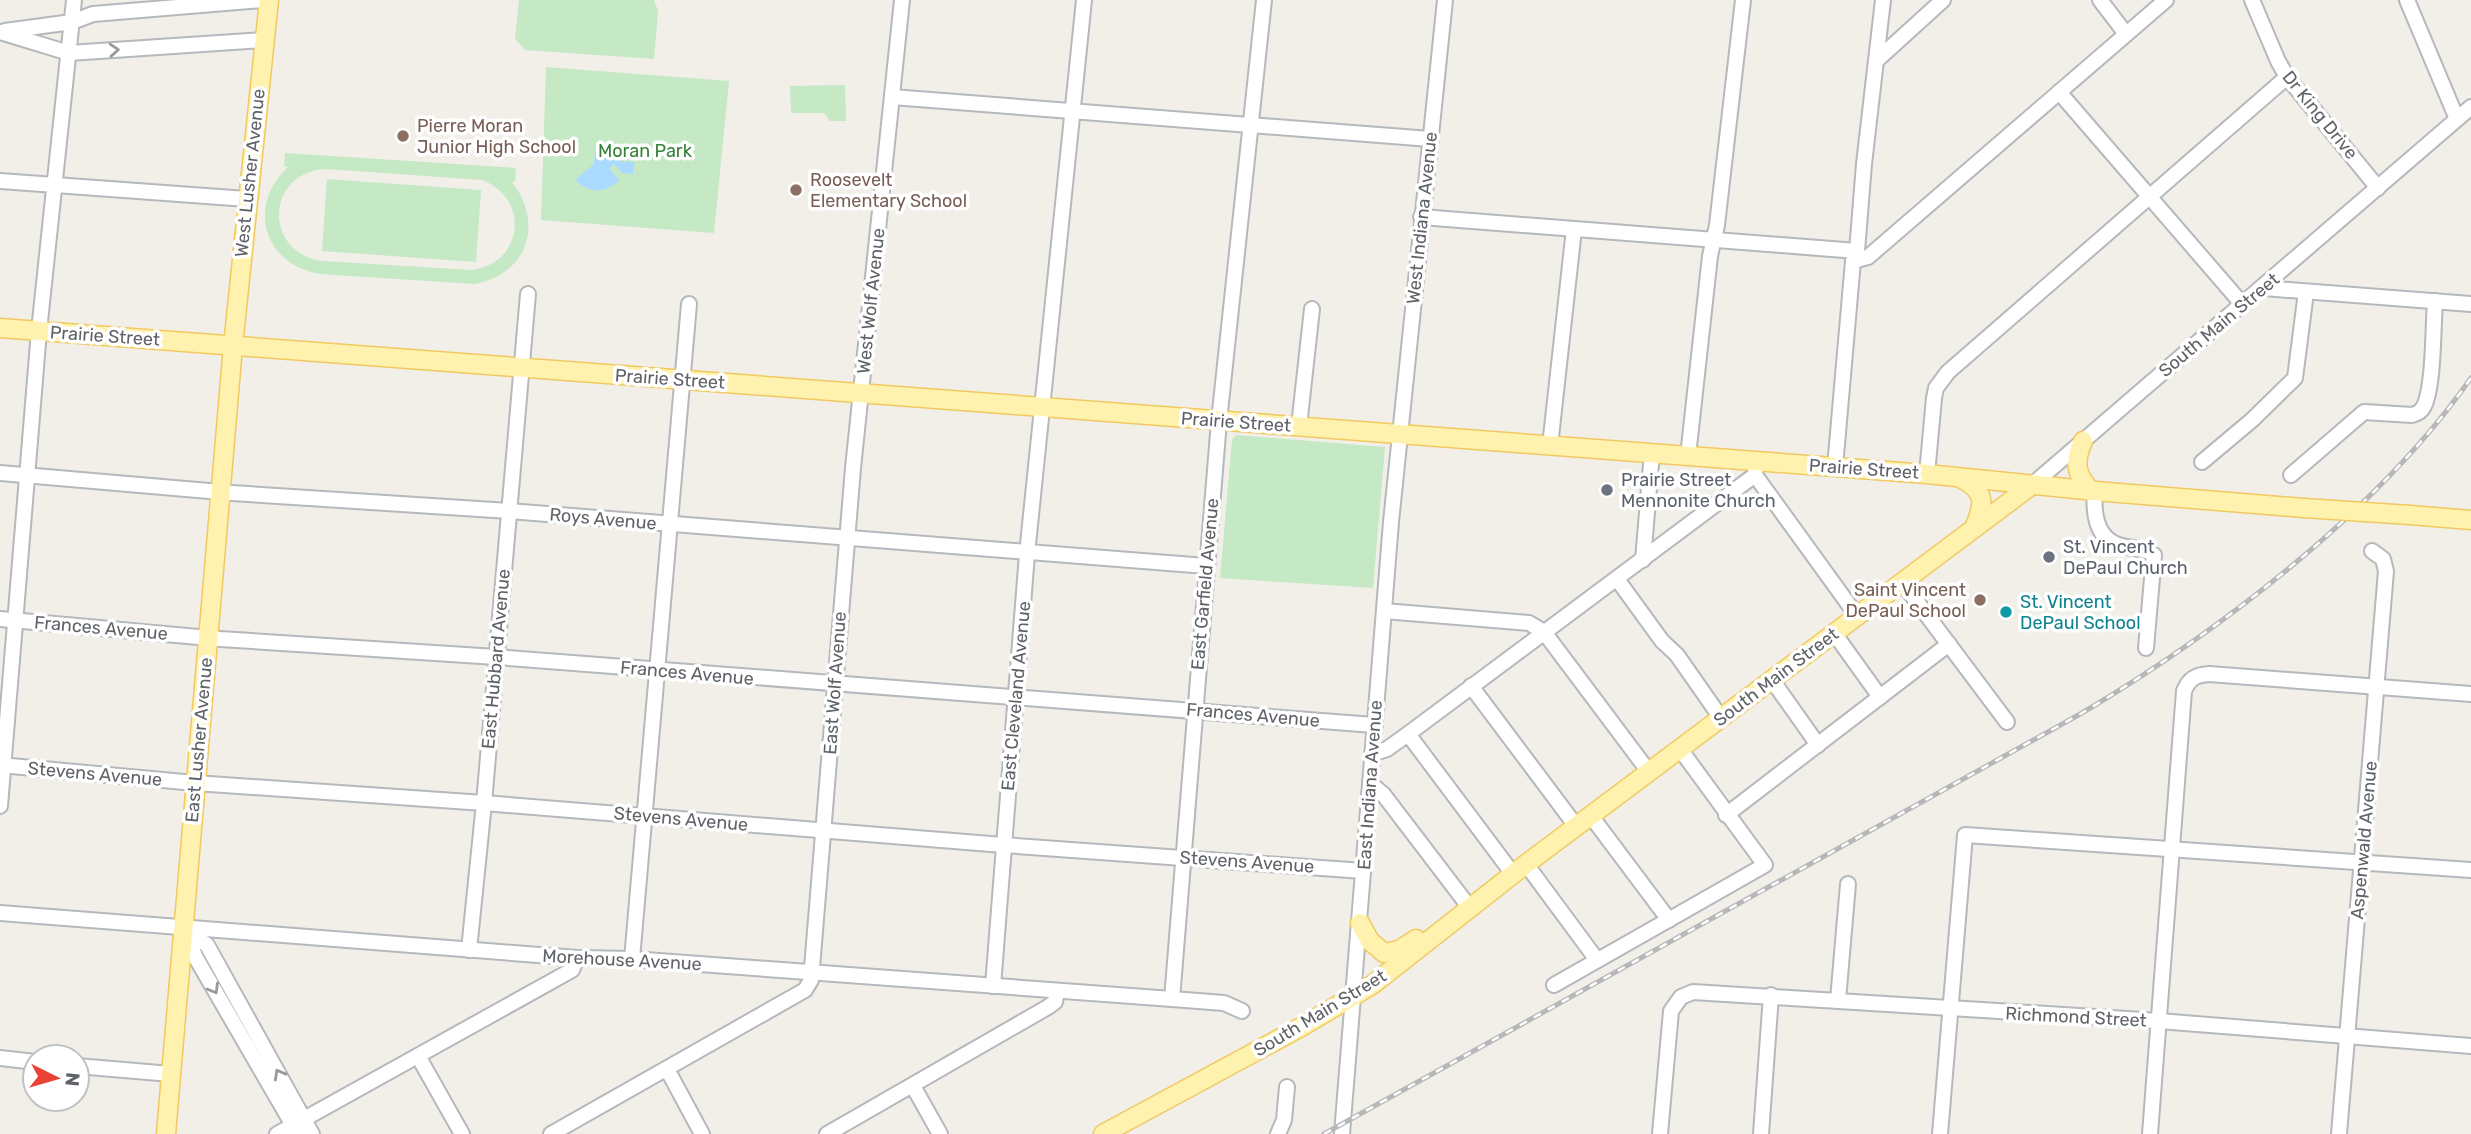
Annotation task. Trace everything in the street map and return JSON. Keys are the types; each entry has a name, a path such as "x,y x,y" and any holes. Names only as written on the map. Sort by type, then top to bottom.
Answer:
{"main road":[{"name":"West Lusher Avenue","path":"233,346 266,0"},
{"name":"Prairie Street","path":"0,328 1652,453 1688,456 1756,468 1835,467 1927,474 2093,491 2471,520"},
{"name":"East Lusher Avenue","path":"166,1134 233,346"},
{"path":"2083,441 2075,464 2082,481 2093,491"},
{"path":"1959,478 1974,485 1981,497 1981,511 1973,529"},
{"name":"South Main Street","path":"1106,1133 1301,1027 1406,960 1519,869 2032,485"},
{"path":"1360,923 1370,941 1378,949 1388,953 1399,950 1433,928 1444,927"}],"street":[{"path":"0,806 7,620 28,475 39,331 75,0"},
{"path":"0,32 72,22 93,14 266,0"},
{"name":"West Wolf Avenue","path":"861,393 902,0"},
{"name":"East Cleveland Avenue","path":"993,986 1027,554 1084,0"},
{"name":"East Garfield Avenue","path":"1172,999 1219,421 1264,0"},
{"name":"West Indiana Avenue","path":"1399,435 1445,0"},
{"path":"1688,456 1710,256 1743,0"},
{"path":"1835,467 1864,164 1883,0"},
{"path":"1878,59 1943,0"},
{"path":"2100,0 2126,34"},
{"path":"1421,216 1714,239 1868,257 2166,0"},
{"name":"Dr King Drive","path":"2252,0 2277,61 2287,77 2378,188"},
{"path":"2407,0 2457,119"},
{"path":"0,32 69,53 264,40"},
{"path":"1927,474 1936,388 1948,372 2287,77"},
{"path":"2059,92 2243,305"},
{"path":"892,97 1430,139"},
{"name":"South Main Street","path":"2032,485 2471,107"},
{"path":"0,181 247,199"},
{"path":"1550,446 1574,229"},
{"path":"2263,288 2471,303"},
{"path":"2202,462 2260,413 2295,378 2306,292"},
{"name":"East Hubbard Avenue","path":"469,950 528,294"},
{"path":"2291,475 2364,412 2412,415 2424,407 2429,380 2435,301"},
{"path":"632,959 689,304"},
{"path":"1299,426 1312,309"},
{"name":"East Wolf Avenue","path":"812,972 834,685 861,393"},
{"name":"East Indiana Avenue","path":"1342,1134 1399,435"},
{"path":"1643,559 1652,453"},
{"path":"1372,754 1387,749 1408,734 1617,579 1756,468 1857,616"},
{"name":"Roys Avenue","path":"0,474 1206,566"},
{"path":"2093,491 2094,513 2102,533 2119,546 2147,550 2154,555 2146,648"},
{"name":"Aspenwald Avenue","path":"2339,1134 2386,570 2383,559 2372,551"},
{"path":"1617,579 1662,640 1677,655 1721,718"},
{"path":"1902,582 2007,722"},
{"path":"1384,611 1529,623 1544,632 1649,772"},
{"name":"Frances Avenue","path":"7,620 208,638 496,657 1374,725"},
{"path":"1834,633 1880,697"},
{"path":"1726,815 1949,644"},
{"path":"2150,1134 2184,691 2192,678 2209,674 2471,694"},
{"path":"1772,680 1818,745"},
{"path":"1471,685 1669,920"},
{"path":"1408,734 1597,960"},
{"path":"1554,985 1765,865 1680,749"},
{"name":"Stevens Avenue","path":"2,765 195,783 1363,871"},
{"path":"1370,783 1384,794 1470,908"},
{"path":"1940,1134 1965,835 2471,870"},
{"path":"1838,1000 1848,884"},
{"name":"Morehouse Avenue","path":"0,913 577,958 632,959 1224,1003 1242,1011"},
{"path":"184,929 196,958 298,1126 312,1134"},
{"path":"277,1134 298,1126 572,970 577,958"},
{"path":"551,1134 805,990 812,972"},
{"path":"827,1134 1048,1007 1055,1002 1057,990"},
{"name":"Richmond Street","path":"1660,1134 1669,1019 1681,997 1693,992 2159,1021 2471,1046"},
{"path":"1760,1134 1771,995"},
{"path":"418,1056 462,1134"},
{"path":"0,1058 21,1060"},
{"path":"91,1067 170,1074"},
{"path":"667,1069 702,1134"},
{"path":"913,1086 940,1134"},
{"path":"1278,1134 1284,1120 1287,1087"}],"green space":[{"path":"519,0 654,0 658,11 654,59 525,50 515,39"},
{"name":"Moran Park","path":"546,67 729,81 714,233 541,220"},
{"path":"845,85 846,121 830,121 824,113 791,113 790,86"},
{"path":"285,153 516,168 515,181 512,182 522,198 527,214 525,245 508,270 475,284 320,274 301,268 285,259 267,232 267,199 275,182 288,167 284,166","holes":["327,169 482,180 497,189 508,201 514,214 515,229 511,243 503,255 490,265 473,270 322,261 302,255 289,243 281,228 279,212 283,197 292,183 307,173"]},
{"path":"327,179 481,190 476,262 322,251"},
{"path":"1236,435 1385,447 1373,588 1220,578 1232,440"}],"water":[{"path":"595,151 611,152 619,161 634,162 633,174 622,173 614,164 609,168 619,180 614,185 597,190 580,184 575,180 594,164"}],"railway":[{"path":"1324,1134 2082,713 2135,680 2241,606 2344,520 2391,475 2434,427 2471,378"}],"place":[{"name":"Pierre Moran Junior High School","path":"403,136"},
{"name":"Roosevelt Elementary School","path":"796,190"},
{"name":"Prairie Street Mennonite Church","path":"1607,490"},
{"name":"St. Vincent DePaul Church","path":"2049,557"},
{"name":"Saint Vincent DePaul School","path":"1980,600"},
{"name":"St. Vincent DePaul School","path":"2006,612"}]}
